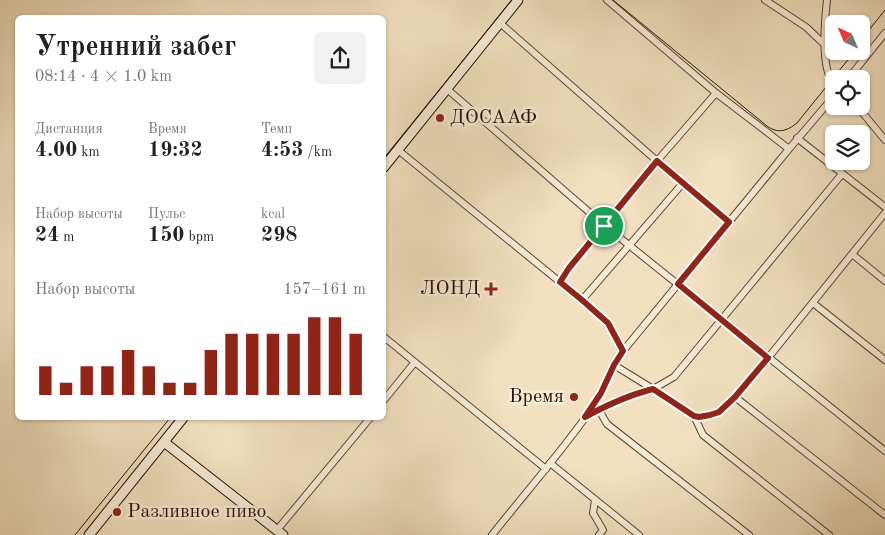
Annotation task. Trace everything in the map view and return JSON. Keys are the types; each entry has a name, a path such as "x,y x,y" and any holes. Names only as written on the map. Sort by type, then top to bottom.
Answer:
{"street":[{"path":"386,165 518,0"},
{"path":"607,0 716,93 789,149"},
{"path":"764,0 806,27 825,45 825,58"},
{"path":"826,15 827,0"},
{"path":"500,23 729,222"},
{"path":"855,70 885,33"},
{"path":"447,89 604,226 885,451"},
{"path":"560,282 569,268 657,161 716,93"},
{"path":"492,535 585,417 601,393 623,351 825,106"},
{"path":"864,115 885,140"},
{"path":"797,138 885,207"},
{"path":"398,150 608,323 623,351"},
{"path":"585,417 626,397 653,389 674,377 842,174"},
{"path":"582,300 683,183"},
{"path":"694,416 715,414 735,397 885,213"},
{"path":"852,254 885,281"},
{"path":"813,302 885,360"},
{"path":"386,339 639,535"},
{"path":"386,398 415,362"},
{"path":"614,365 694,416 703,435 829,535"},
{"path":"735,397 885,514"},
{"path":"599,410 607,424 749,535"},
{"path":"88,535 181,420"},
{"path":"164,442 278,533 368,420"},
{"path":"595,500 593,513 603,530 599,535"}],"tram line":[{"path":"386,156 512,0"},
{"path":"613,0 767,126 775,130 786,130 797,123 848,60"},
{"path":"870,29 885,10"},
{"path":"75,535 168,420"}],"place":[{"name":"ДОСААФ","path":"440,118"},
{"name":"ЛОНД","path":"491,289"},
{"name":"Время","path":"574,397"},
{"name":"Разливное пиво","path":"117,512"}],"route":[{"path":"657,161 729,222 678,284 768,358 735,397 719,412 706,416 694,416 653,389 616,401 585,417 601,393 623,351 608,323 560,282 569,268 604,226 657,161"}]}
